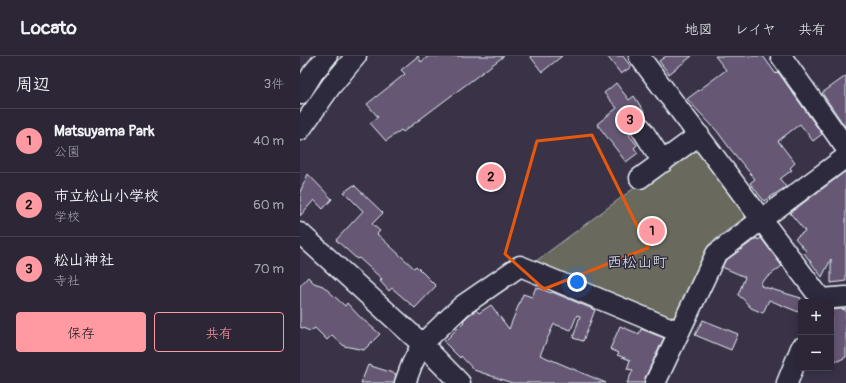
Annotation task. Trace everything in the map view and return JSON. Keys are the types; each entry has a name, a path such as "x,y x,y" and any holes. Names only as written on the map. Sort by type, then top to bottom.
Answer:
{"street":[{"path":"300,94 313,73 327,56"},
{"path":"300,130 330,86 356,56"},
{"path":"639,56 762,219 819,299"},
{"path":"782,56 846,148"},
{"path":"641,128 663,162"},
{"path":"640,178 699,136"},
{"path":"655,383 716,254 846,156"},
{"path":"300,233 422,344 460,383"},
{"path":"405,383 422,344 462,306 520,266 679,332"},
{"path":"829,299 846,297"},
{"path":"787,383 798,356"}],"highlighted area":[{"path":"592,135 648,248 544,289 505,254 537,141"}],"green space":[{"path":"688,148 699,150 746,210 745,217 709,244 677,316 670,318 532,264"}],"building":[{"path":"418,56 421,62 429,56 504,56 403,132 401,130 386,141 370,123 378,117 367,104 405,74 401,70"},
{"path":"530,56 562,56 542,72"},
{"path":"607,56 623,56 631,67 621,74"},
{"path":"666,56 692,56 669,74 659,61"},
{"path":"715,56 763,56 776,74 778,72 822,134 813,141 800,124 778,141 795,163 790,168 792,170 780,179 786,187 764,201 750,183 755,179 717,131 687,99 726,70"},
{"path":"846,76 846,128 822,93"},
{"path":"616,83 629,100 634,96 645,113 642,115 643,117 635,118 631,123 631,133 629,135 637,145 634,148 638,153 626,162 597,124 617,108 604,93"},
{"path":"846,171 846,281 831,283 831,259 822,277 804,253 806,251 795,238 805,231 790,213"},
{"path":"308,174 332,199 323,209 314,200 300,216 300,192"},
{"path":"354,185 383,213 372,224 380,231 377,234 414,268 416,266 436,286 415,308 392,288 389,291 380,281 382,279 336,240 363,211 344,192"},
{"path":"757,238 758,240 761,238 782,266 761,282 761,286 801,298 798,299 798,312 769,300 763,313 751,308 738,295 745,277 722,267 725,261"},
{"path":"308,277 314,283 323,286 345,306 347,303 359,316 380,334 364,350 344,346 332,335 327,340 315,328 310,331 300,327 300,286"},
{"path":"536,287 595,310 583,341 573,338 580,316 577,315 571,330 554,324 540,355 606,383 512,383 474,370 461,356 460,358 444,342 469,315 476,310 479,313 491,305 509,329 523,294 532,297"},
{"path":"834,310 846,310 846,357 838,361 834,359"},
{"path":"703,320 738,334 731,350 695,335"},
{"path":"620,326 639,334 641,329 664,338 644,383 627,383 633,370 627,369 630,360 617,355 619,353 610,349"},
{"path":"368,365 396,374 394,383 361,383"}],"place":[{"name":"松山神社","path":"630,120"},
{"name":"市立松山小学校","path":"491,177"},
{"name":"Matsuyama Park","path":"652,231"}],"district":[{"name":"西松山町","path":"637,262"}]}
